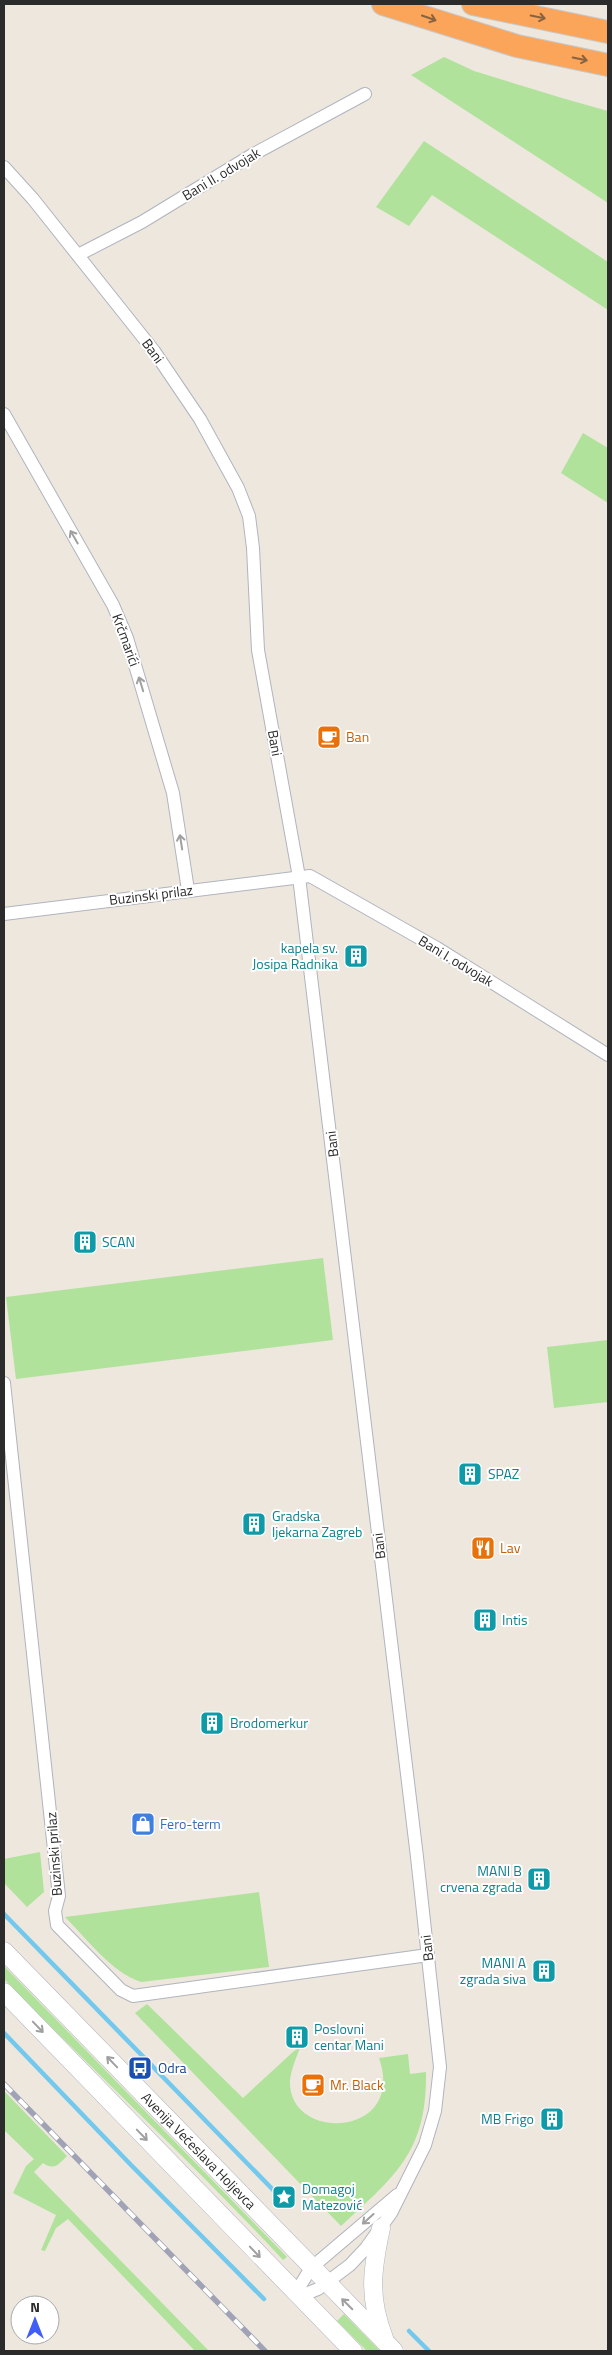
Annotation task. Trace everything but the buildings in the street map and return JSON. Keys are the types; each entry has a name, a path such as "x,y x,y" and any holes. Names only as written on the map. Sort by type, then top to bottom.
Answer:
{"highway":[{"path":"383,4 517,46 608,65"},
{"path":"473,4 608,32"}],"main road":[{"name":"Avenija Većeslava Holjevca","path":"4,1951 390,2347"},
{"path":"4,1992 295,2294 353,2351"},
{"path":"380,2228 373,2268 372,2296 390,2347"}],"street":[{"name":"Bani II. odvojak","path":"78,255 142,222 252,155 365,94"},
{"name":"Bani","path":"4,167 33,199 154,351 200,420 238,488 248,516 253,548 258,650 299,877 440,2067 435,2111 421,2156 380,2228 357,2259 327,2284 308,2293 295,2294"},
{"name":"Krčmarići","path":"4,414 113,605 128,638 173,793 188,890"},
{"name":"Bani I. odvojak","path":"299,877 310,876 437,948 608,1055"},
{"name":"Buzinski prilaz","path":"4,914 299,877"},
{"name":"Buzinski prilaz","path":"4,1383 7,1427 60,1896 54,1917 56,1925 120,1990 134,1996 428,1956"},
{"name":"Bani","path":"295,2294 311,2268 401,2192"}],"green space":[{"path":"444,57 474,71 608,111 608,203 411,75"},
{"path":"424,141 608,262 608,310 432,195 409,226 376,207"},
{"path":"583,433 608,448 608,503 561,473"},
{"path":"323,1258 333,1340 16,1379 6,1297"},
{"path":"608,1340 608,1402 554,1408 547,1347"},
{"path":"40,1852 44,1892 27,1907 4,1883 4,1859"},
{"path":"259,1892 269,1967 141,1982 120,1971 110,1963 65,1917"},
{"path":"4,1966 287,2257 283,2260 4,1979"},
{"path":"147,2004 243,2098 294,2051 300,2048 290,2081 294,2101 307,2115 325,2122 344,2123 363,2117 377,2104 383,2084 379,2058 408,2054 410,2074 426,2072 425,2099 421,2123 414,2142 404,2160 378,2192 341,2226 135,2013"},
{"path":"4,2091 67,2156 59,2164 53,2166 43,2163 34,2172 209,2351 195,2351 68,2219 56,2228 45,2251 41,2250 56,2215 13,2193 26,2166 34,2159 4,2130"},
{"path":"344,2314 380,2351 367,2351 337,2321"}],"waterway":[{"path":"4,1914 280,2197"},
{"path":"4,2033 264,2299"},
{"path":"409,2331 429,2351"}],"railway":[{"path":"4,2084 265,2351"}],"place":[{"name":"Ban","path":"329,737"},
{"name":"kapela sv. Josipa Radnika","path":"356,956"},
{"name":"SCAN","path":"85,1242"},
{"name":"SPAZ","path":"470,1474"},
{"name":"Gradska ljekarna Zagreb","path":"254,1524"},
{"name":"Lav","path":"483,1548"},
{"name":"Intis","path":"485,1620"},
{"name":"Brodomerkur","path":"212,1723"},
{"name":"Fero-term","path":"143,1824"},
{"name":"MANI B crvena zgrada","path":"539,1879"},
{"name":"MANI A zgrada siva","path":"544,1971"},
{"name":"Poslovni centar Mani","path":"297,2037"},
{"name":"Odra","path":"140,2068"},
{"name":"Mr. Black","path":"313,2085"},
{"name":"MB Frigo","path":"552,2119"},
{"name":"Domagoj Matezović","path":"284,2197"}]}
